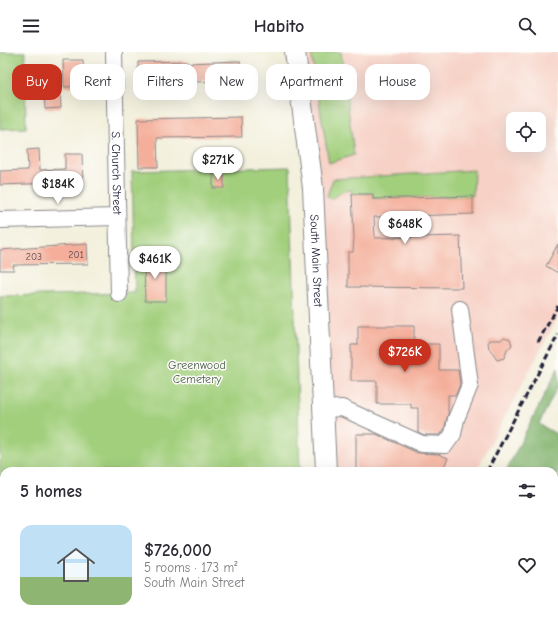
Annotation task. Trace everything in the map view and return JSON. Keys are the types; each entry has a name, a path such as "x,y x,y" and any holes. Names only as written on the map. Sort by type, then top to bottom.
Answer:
{"main road":[{"name":"South Main Street","path":"294,52 313,188 326,467"}],"street":[{"name":"S. Church Street","path":"114,52 119,294"},
{"path":"0,220 117,217"},
{"path":"323,409 342,408 422,444 445,445 453,434 456,419 470,385 460,308"}],"shaded area":[{"path":"299,52 558,52 558,317 478,467 330,467 303,100 357,100 357,64 300,64"}],"green space":[{"path":"0,52 25,52 25,64 12,64 12,100 26,100 26,128 0,129"},
{"path":"311,52 341,52 343,64 313,64"},
{"path":"319,100 347,100 354,155 329,163"},
{"name":"Greenwood Cemetery","path":"290,167 300,467 0,467 0,296 135,293 132,171"},
{"path":"474,170 473,196 373,199 373,194 352,194 351,190 348,190 332,199 327,196 333,179"},
{"path":"558,368 558,386 539,424 558,435 558,467 508,467"}],"building":[{"path":"63,60 83,60 83,64 70,64 70,87 64,87"},
{"path":"187,61 187,63 240,61 240,64 205,64 205,82 197,82 197,64 138,64 138,62"},
{"path":"44,100 61,100 61,108 45,109"},
{"path":"241,117 242,137 157,138 158,167 139,167 138,119"},
{"path":"39,149 40,170 65,169 65,154 82,154 83,182 0,185 0,171 28,170 27,150"},
{"path":"213,174 224,174 224,188 213,188"},
{"path":"352,194 373,194 373,199 473,196 473,214 374,217 375,238 460,236 462,288 348,287 348,252 353,252 354,238"},
{"path":"87,244 88,264 13,265 14,270 0,270 0,250"},
{"path":"558,244 558,273 546,266"},
{"path":"144,260 166,260 166,301 145,301"},
{"path":"358,326 414,326 414,344 439,344 439,370 458,370 460,384 456,395 448,395 448,414 444,430 440,435 424,435 418,432 418,408 411,408 411,404 377,404 377,381 351,381 351,345 358,345"},
{"path":"504,337 510,339 512,345 507,350 504,358 497,360 489,348 488,343 490,340 501,340"},
{"path":"356,434 376,434 418,453 438,454 448,458 444,467 356,467"}],"railway":[{"path":"538,342 558,306"},
{"path":"489,467 558,335"}]}
